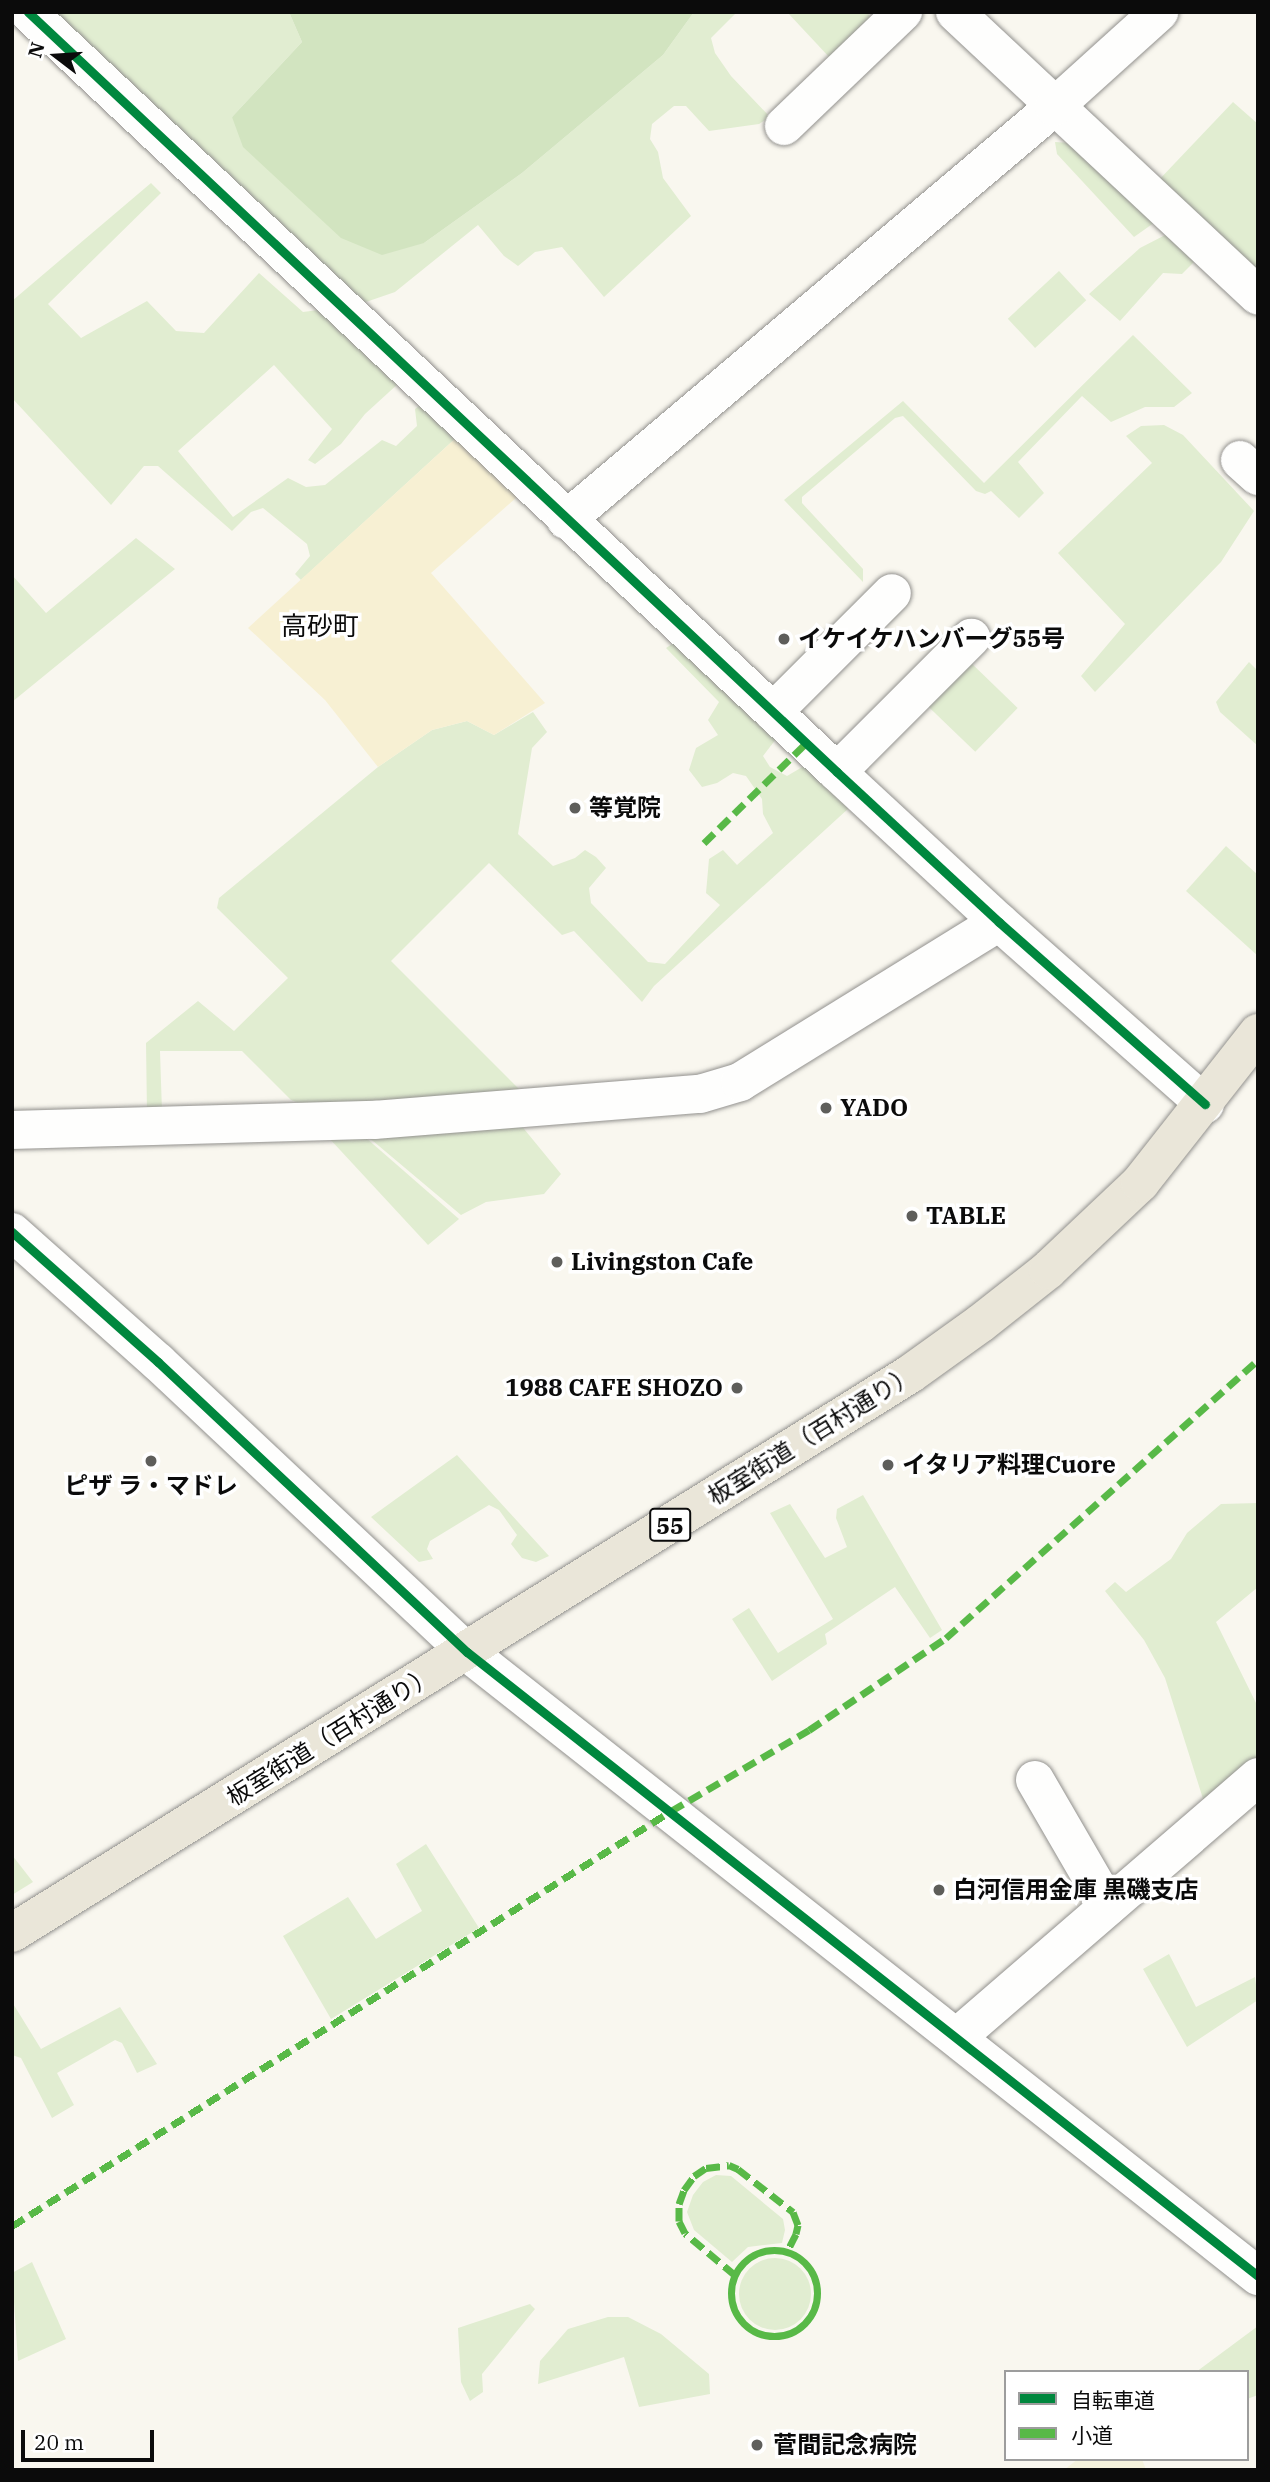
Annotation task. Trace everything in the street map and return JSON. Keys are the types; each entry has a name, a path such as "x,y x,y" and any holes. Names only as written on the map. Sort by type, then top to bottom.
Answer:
{"main road":[{"name":"板室街道（百村通り）","path":"12,1933 467,1652 909,1374 981,1323 1099,1225 1140,1183 1205,1104 1258,1033"}],"street":[{"path":"28,12 837,772 999,922 1205,1104"},
{"path":"784,126 903,12"},
{"path":"955,12 1258,296"},
{"path":"566,520 1054,107 1159,12"},
{"path":"773,712 892,593"},
{"path":"837,772 971,638"},
{"path":"12,1130 374,1120 700,1094 740,1082 999,922"},
{"path":"12,1232 158,1362 467,1652 957,2037 1252,2263"},
{"path":"957,2037 1258,1777"},
{"path":"1035,1780 1108,1906"}],"shaded area":[{"path":"1075,2461 1143,2461 1146,2470 1064,2470"}],"green space":[{"path":"53,12 289,12 302,42 232,117 424,243 522,173 663,55 694,12 737,12 711,38 715,53 731,76 770,117 759,124 709,131 686,106 674,106 652,124 650,139 658,152 663,178 691,216 604,297 562,247 535,252 518,266 504,256 478,225 395,292 363,303"},
{"path":"289,12 694,12 663,55 522,173 424,243 382,255 341,238 243,147 232,117 302,42"},
{"path":"787,12 867,12 871,18 830,58"},
{"path":"1233,102 1258,124 1258,278 1156,183"},
{"path":"1055,142 1071,143 1158,220 1134,237 1057,154"},
{"path":"151,183 161,193 48,304 81,338 147,301 176,331 204,333 259,273 303,312 326,309 400,382 365,414 341,444 315,464 308,460 332,429 274,365 178,451 233,517 288,478 306,487 325,485 382,440 396,446 417,426 415,409 423,403 457,437 301,580 295,574 310,556 307,544 263,508 251,512 232,531 158,466 144,466 111,505 12,398 12,301"},
{"path":"1173,231 1199,257 1182,274 1163,273 1120,321 1089,294 1140,248"},
{"path":"1059,271 1086,300 1035,348 1008,319"},
{"path":"1133,335 1192,393 1174,407 1145,407 1111,422 1082,396 1018,462 1044,493 1019,518 991,491 985,494 976,491 903,416 895,418 802,497 802,503 863,569 863,582 784,500 903,401 984,483"},
{"path":"1164,425 1183,435 1254,511 1221,562 1095,692 1081,676 1125,624 1058,553 1152,463 1126,436 1141,426"},
{"path":"136,538 175,569 12,702 12,575 46,613"},
{"path":"675,642 776,739 763,756 770,767 787,776 804,766 849,808 654,986 642,1002 574,931 562,935 489,863 391,961 519,1089 511,1113 561,1174 544,1194 486,1202 461,1215 373,1141 340,1119 291,1100 242,1051 160,1051 162,1112 147,1114 146,1043 198,1001 234,1031 288,978 217,908 219,898 378,767 432,730 467,721 494,735 533,712 547,732 532,748 518,834 553,866 575,858 585,850 596,857 606,868 589,888 591,903 648,962 665,964 720,905 706,893 709,859 723,850 737,865 773,833 763,814 762,799 746,776 733,773 717,783 702,787 689,770 696,748 718,735 708,720 719,702 666,648"},
{"path":"968,660 1018,708 975,752 926,704"},
{"path":"1249,662 1258,671 1258,746 1220,712 1216,702"},
{"path":"1226,846 1258,875 1258,956 1186,891"},
{"path":"328,1137 365,1137 459,1219 428,1245"},
{"path":"457,1455 549,1556 536,1562 522,1558 511,1544 517,1535 499,1510 489,1505 430,1541 427,1549 433,1559 419,1562 371,1517"},
{"path":"863,1495 942,1630 930,1638 895,1587 825,1634 827,1644 772,1681 732,1619 749,1608 778,1653 833,1619 770,1513 790,1504 825,1558 847,1547 836,1518 837,1509"},
{"path":"1258,1503 1258,1587 1216,1622 1258,1707 1258,1759 1204,1802 1165,1678 1144,1640 1105,1591 1115,1582 1126,1592 1171,1559 1187,1533 1221,1504"},
{"path":"426,1844 479,1928 331,2019 283,1936 348,1897 376,1939 422,1911 396,1864"},
{"path":"12,1855 33,1882 12,1895"},
{"path":"1169,1954 1196,2007 1255,1977 1258,2000 1187,2047 1143,1969"},
{"path":"12,2002 41,2049 120,2007 157,2064 137,2073 122,2043 115,2040 57,2073 74,2105 52,2118 21,2058 12,2055"},
{"path":"716,2175 731,2176 783,2219 785,2230 782,2243 748,2247 732,2262 694,2230 687,2212 693,2195 703,2182"},
{"path":"775,2258 795,2264 805,2274 811,2294 805,2314 795,2324 775,2330 755,2324 745,2314 739,2294 745,2274 755,2264"},
{"path":"32,2262 66,2339 18,2361 12,2273"},
{"path":"530,2304 535,2309 482,2374 483,2392 470,2401 461,2382 458,2328"},
{"path":"608,2317 628,2317 661,2334 709,2374 710,2394 639,2407 624,2357 538,2384 540,2361 568,2329"},
{"path":"1258,2326 1258,2395 1249,2398 1249,2370 1199,2370"}],"sand":[{"path":"457,437 517,497 431,573 545,703 494,735 467,721 432,730 378,767 325,700 248,628"}],"marked path":[{"path":"704,843 806,743"},
{"path":"12,2226 671,1811 809,1730 946,1638 1258,1360"},
{"path":"735,2275 685,2233 679,2221 679,2204 684,2190 694,2176 706,2168 729,2165 738,2169 793,2212 798,2225 787,2252"},
{"path":"774,2250 790,2254 804,2263 813,2277 817,2293 813,2309 804,2323 790,2332 774,2336 758,2332 744,2323 735,2309 731,2293 735,2277 744,2263 758,2254 774,2250"}],"cycle path":[{"path":"28,12 837,772 999,922 1205,1104"},
{"path":"12,1232 158,1362 467,1652 1258,2276"}],"place":[{"name":"イケイケハンバーグ55号","path":"784,639"},
{"name":"等覚院","path":"575,808"},
{"name":"YADO","path":"826,1108"},
{"name":"TABLE","path":"912,1216"},
{"name":"Livingston Cafe","path":"557,1262"},
{"name":"1988 CAFE SHOZO","path":"737,1388"},
{"name":"ピザ ラ・マドレ","path":"151,1461"},
{"name":"イタリア料理Cuore","path":"888,1465"},
{"name":"白河信用金庫 黒磯支店","path":"939,1890"},
{"name":"菅間記念病院","path":"757,2445"}],"district":[{"name":"高砂町","path":"320,626"}]}
